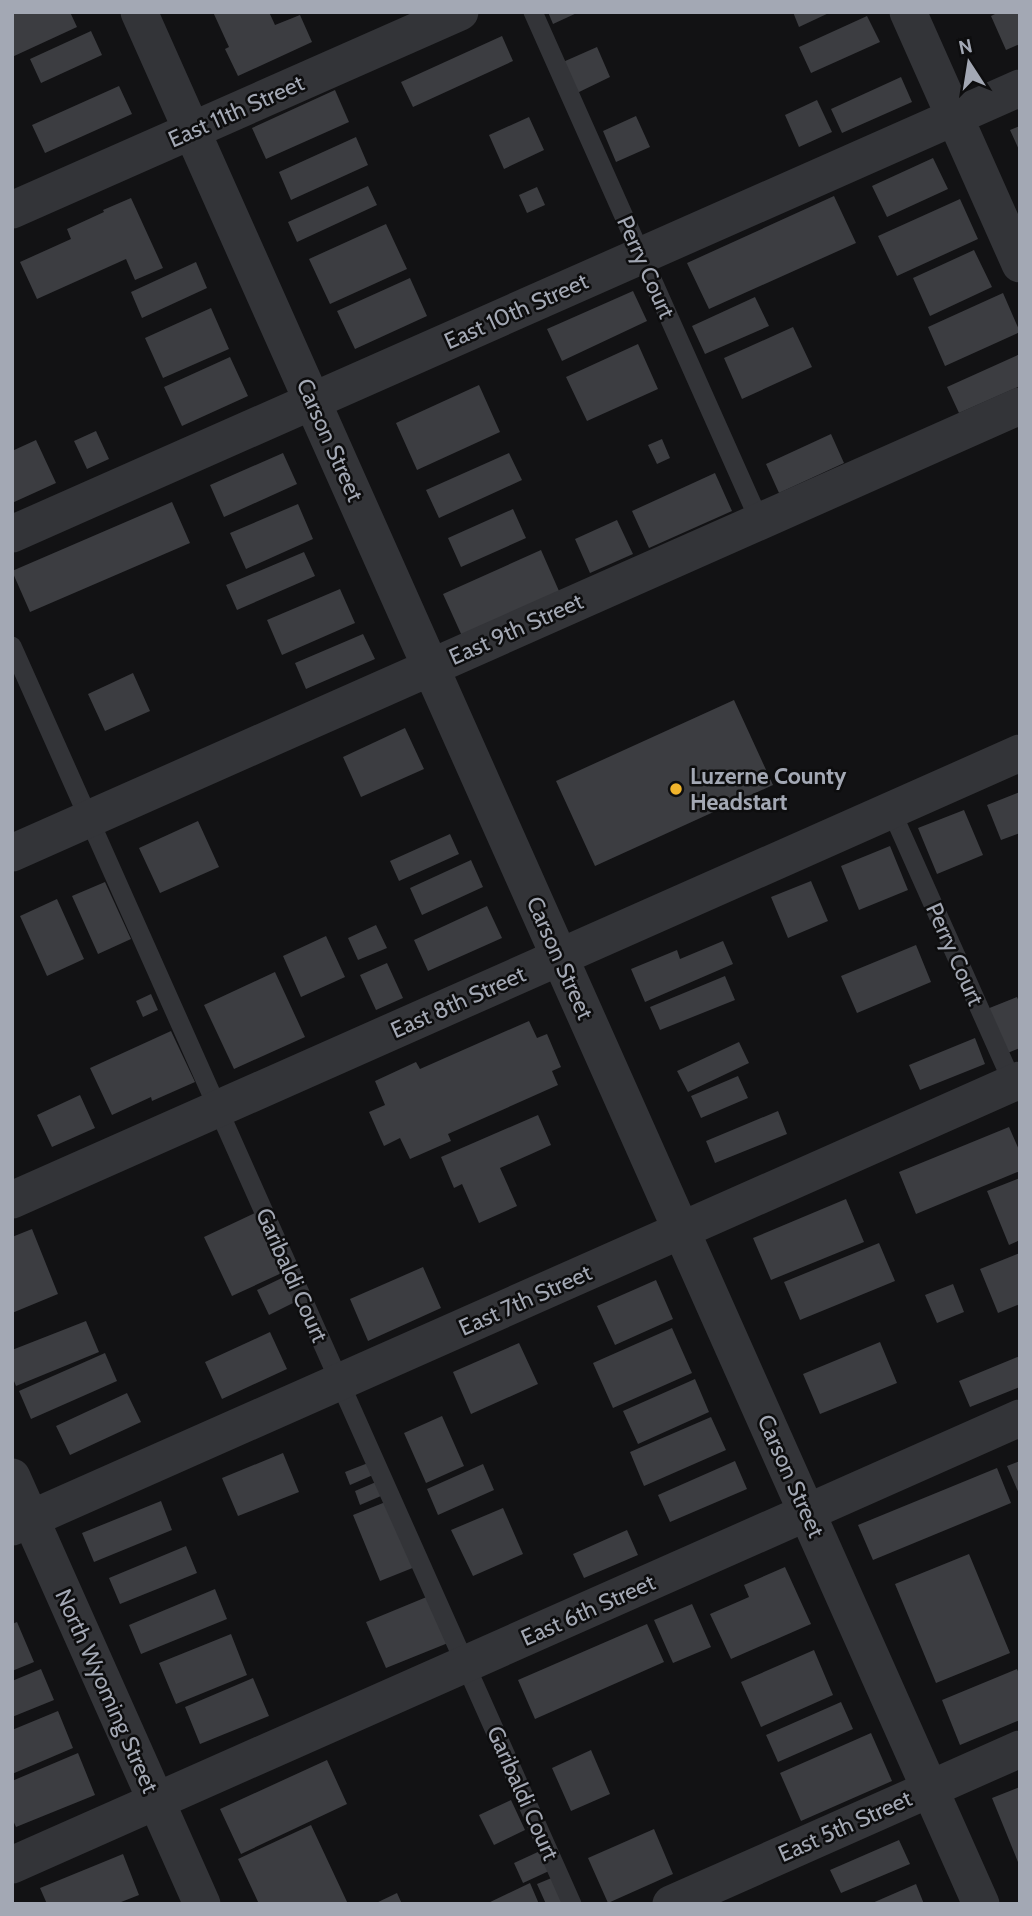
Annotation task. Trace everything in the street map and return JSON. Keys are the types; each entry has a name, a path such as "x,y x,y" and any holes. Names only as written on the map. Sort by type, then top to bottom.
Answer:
{"street":[{"name":"Carson Street","path":"139,12 981,1904"},
{"name":"East 11th Street","path":"12,210 460,12"},
{"path":"908,12 1020,264"},
{"name":"East 10th Street","path":"12,534 1020,88"},
{"name":"East 9th Street","path":"12,853 1020,406"},
{"name":"East 8th Street","path":"12,1200 1020,753"},
{"name":"East 7th Street","path":"21,1523 682,1230 1017,1087"},
{"name":"East 6th Street","path":"12,1865 1020,1419"},
{"name":"North Wyoming Street","path":"12,1477 21,1523 156,1801 202,1904"},
{"name":"East 5th Street","path":"671,1904 1020,1749"}],"lane":[{"name":"Perry Court","path":"533,12 760,522"},
{"name":"Garibaldi Court","path":"12,646 572,1904"},
{"name":"Perry Court","path":"891,810 1017,1087"}],"building":[{"path":"12,12 70,12 77,27 12,57"},
{"path":"213,12 269,12 275,25 300,15 312,42 238,76 225,49 229,47"},
{"path":"548,12 579,12 553,24"},
{"path":"793,12 831,12 799,27"},
{"path":"999,12 1020,12 1020,44 1006,50 991,16"},
{"path":"867,16 880,42 811,73 799,47"},
{"path":"91,31 102,55 41,83 30,59"},
{"path":"502,36 513,61 413,107 401,82"},
{"path":"597,47 610,77 577,93 563,62"},
{"path":"901,77 912,102 842,133 831,109"},
{"path":"119,86 132,114 45,153 32,125"},
{"path":"335,90 349,122 266,159 252,128"},
{"path":"817,100 832,132 799,147 785,115"},
{"path":"636,116 650,147 616,162 603,131"},
{"path":"529,117 544,150 504,169 489,135"},
{"path":"1020,126 1020,152 1010,130"},
{"path":"356,137 368,165 291,200 279,172"},
{"path":"933,158 948,189 887,217 872,186"},
{"path":"368,186 377,205 297,242 288,222"},
{"path":"537,187 545,205 527,213 519,195"},
{"path":"834,196 856,243 709,309 687,263"},
{"path":"131,198 163,268 135,280 126,259 37,299 20,262 71,239 67,229"},
{"path":"960,199 978,239 897,276 878,236"},
{"path":"386,224 407,269 330,304 309,259"},
{"path":"974,250 992,287 930,316 913,278"},
{"path":"196,262 207,288 142,318 131,292"},
{"path":"410,278 427,316 355,349 337,311"},
{"path":"633,291 647,321 562,361 547,329"},
{"path":"1003,293 1020,332 945,366 928,327"},
{"path":"755,297 769,326 705,354 692,326"},
{"path":"211,308 229,349 163,378 145,338"},
{"path":"793,327 812,367 742,399 724,358"},
{"path":"638,344 658,389 587,421 566,377"},
{"path":"1020,354 1020,386 959,413 947,387"},
{"path":"230,357 248,396 182,426 164,387"},
{"path":"479,385 500,432 417,470 396,423"},
{"path":"96,431 109,459 87,469 74,441"},
{"path":"831,434 844,463 779,493 766,464"},
{"path":"662,439 670,458 657,464 648,445"},
{"path":"36,440 56,483 12,503 12,451"},
{"path":"283,453 297,484 224,517 210,485"},
{"path":"509,453 522,480 439,518 426,490"},
{"path":"715,473 732,511 649,548 632,511"},
{"path":"172,502 190,543 30,612 12,571"},
{"path":"298,504 313,539 246,569 230,533"},
{"path":"513,509 526,538 461,567 448,538"},
{"path":"617,520 633,554 590,573 575,539"},
{"path":"541,550 559,591 462,636 443,594"},
{"path":"304,552 315,576 237,610 226,585"},
{"path":"340,589 355,623 282,655 267,620"},
{"path":"363,634 375,659 306,689 295,663"},
{"path":"133,673 150,711 105,731 88,694"},
{"path":"734,700 773,785 595,866 556,781"},
{"path":"405,728 424,769 361,797 343,757"},
{"path":"1020,792 1020,833 1001,840 987,805"},
{"path":"964,810 983,855 937,874 918,828"},
{"path":"198,821 219,867 160,893 139,848"},
{"path":"450,834 459,854 399,881 390,861"},
{"path":"890,846 908,890 859,910 841,866"},
{"path":"471,860 483,887 422,915 410,888"},
{"path":"811,881 828,921 788,938 771,897"},
{"path":"105,882 131,939 98,954 72,896"},
{"path":"57,899 84,959 47,976 20,916"},
{"path":"487,906 502,938 428,971 414,940"},
{"path":"376,925 387,948 358,960 348,938"},
{"path":"326,936 345,977 301,997 283,956"},
{"path":"723,941 733,964 645,1002 631,969 677,950 680,959"},
{"path":"916,945 931,982 857,1013 841,976"},
{"path":"387,963 403,998 376,1010 360,975"},
{"path":"275,972 305,1037 234,1069 204,1005"},
{"path":"725,976 735,1000 660,1030 650,1007"},
{"path":"151,994 158,1010 143,1017 136,1001"},
{"path":"1017,997 1020,1004 1020,1048 1005,1054 987,1009"},
{"path":"529,1021 537,1038 547,1034 561,1067 552,1071 558,1085 448,1134 451,1141 410,1159 400,1138 384,1146 369,1112 385,1105 375,1081 416,1062 420,1069"},
{"path":"171,1031 195,1082 152,1101 151,1097 112,1115 90,1068"},
{"path":"975,1038 985,1064 920,1090 909,1065"},
{"path":"739,1042 749,1063 688,1092 677,1071"},
{"path":"738,1076 748,1098 701,1118 691,1096"},
{"path":"80,1095 95,1128 52,1147 37,1115"},
{"path":"778,1111 787,1134 715,1163 706,1141"},
{"path":"538,1115 551,1145 500,1168 517,1206 479,1223 462,1184 454,1188 441,1157"},
{"path":"1009,1127 1020,1152 1020,1171 916,1214 899,1172"},
{"path":"1020,1178 1020,1240 1009,1245 987,1191"},
{"path":"846,1199 864,1242 771,1280 753,1238"},
{"path":"259,1211 286,1271 232,1296 204,1237"},
{"path":"32,1229 58,1294 12,1313 12,1237"},
{"path":"879,1243 895,1281 800,1320 784,1282"},
{"path":"1020,1253 1020,1304 998,1313 980,1269"},
{"path":"423,1267 441,1308 368,1341 350,1299"},
{"path":"288,1275 299,1300 269,1315 257,1290"},
{"path":"656,1280 673,1319 615,1345 597,1306"},
{"path":"953,1284 964,1312 937,1323 925,1295"},
{"path":"86,1321 99,1352 16,1386 12,1376 12,1350"},
{"path":"672,1328 692,1373 613,1408 593,1363"},
{"path":"270,1332 287,1369 222,1399 205,1362"},
{"path":"880,1342 897,1383 820,1414 803,1374"},
{"path":"519,1343 538,1384 471,1414 453,1372"},
{"path":"105,1353 117,1381 31,1419 19,1391"},
{"path":"1020,1356 1020,1387 970,1407 959,1381"},
{"path":"695,1379 709,1412 638,1444 623,1411"},
{"path":"127,1393 141,1422 70,1455 56,1426"},
{"path":"442,1416 464,1466 426,1483 404,1433"},
{"path":"711,1417 726,1450 644,1486 630,1452"},
{"path":"283,1453 299,1492 238,1516 222,1478"},
{"path":"735,1461 747,1489 670,1522 658,1495"},
{"path":"1020,1461 1020,1496 1007,1466"},
{"path":"368,1463 373,1475 350,1485 345,1472"},
{"path":"483,1464 494,1490 438,1515 427,1489"},
{"path":"997,1468 1011,1503 873,1560 858,1525"},
{"path":"376,1482 381,1496 360,1505 355,1491"},
{"path":"161,1501 172,1530 94,1562 82,1533"},
{"path":"388,1501 415,1567 380,1581 353,1515"},
{"path":"503,1508 523,1554 473,1576 451,1530"},
{"path":"627,1530 638,1555 584,1578 573,1554"},
{"path":"186,1546 197,1573 120,1604 109,1578"},
{"path":"969,1554 1010,1653 936,1683 895,1584"},
{"path":"785,1567 811,1624 731,1659 710,1614 749,1597 744,1585"},
{"path":"215,1589 227,1619 141,1654 129,1625"},
{"path":"429,1596 448,1643 386,1668 366,1622"},
{"path":"692,1604 711,1647 673,1663 654,1620"},
{"path":"17,1622 34,1662 12,1671 12,1624"},
{"path":"647,1624 664,1662 535,1719 518,1680"},
{"path":"231,1634 247,1675 176,1704 159,1663"},
{"path":"814,1650 833,1695 761,1727 741,1682"},
{"path":"41,1669 54,1700 12,1717 12,1681"},
{"path":"1017,1669 1020,1676 1020,1720 960,1745 942,1700"},
{"path":"253,1678 269,1716 200,1744 185,1707"},
{"path":"841,1702 853,1729 778,1762 766,1735"},
{"path":"58,1711 73,1748 12,1774 12,1730"},
{"path":"871,1733 892,1781 801,1821 780,1773"},
{"path":"591,1750 610,1794 571,1811 552,1768"},
{"path":"78,1753 95,1795 16,1827 12,1818 12,1781"},
{"path":"327,1760 347,1804 241,1854 220,1809"},
{"path":"1020,1787 1020,1867 992,1798"},
{"path":"511,1800 525,1830 494,1845 479,1815"},
{"path":"311,1825 348,1904 259,1904 238,1859"},
{"path":"654,1829 673,1874 608,1903 588,1858"},
{"path":"899,1840 910,1864 841,1893 830,1870"},
{"path":"540,1851 549,1871 523,1883 514,1863"},
{"path":"123,1854 139,1895 116,1904 47,1904 40,1888"},
{"path":"554,1877 565,1904 546,1904 537,1884"},
{"path":"530,1883 539,1904 486,1904"},
{"path":"916,1884 924,1904 870,1904"},
{"path":"397,1893 402,1904 374,1904"}],"place":[{"name":"Luzerne County Headstart","path":"676,789"}]}
